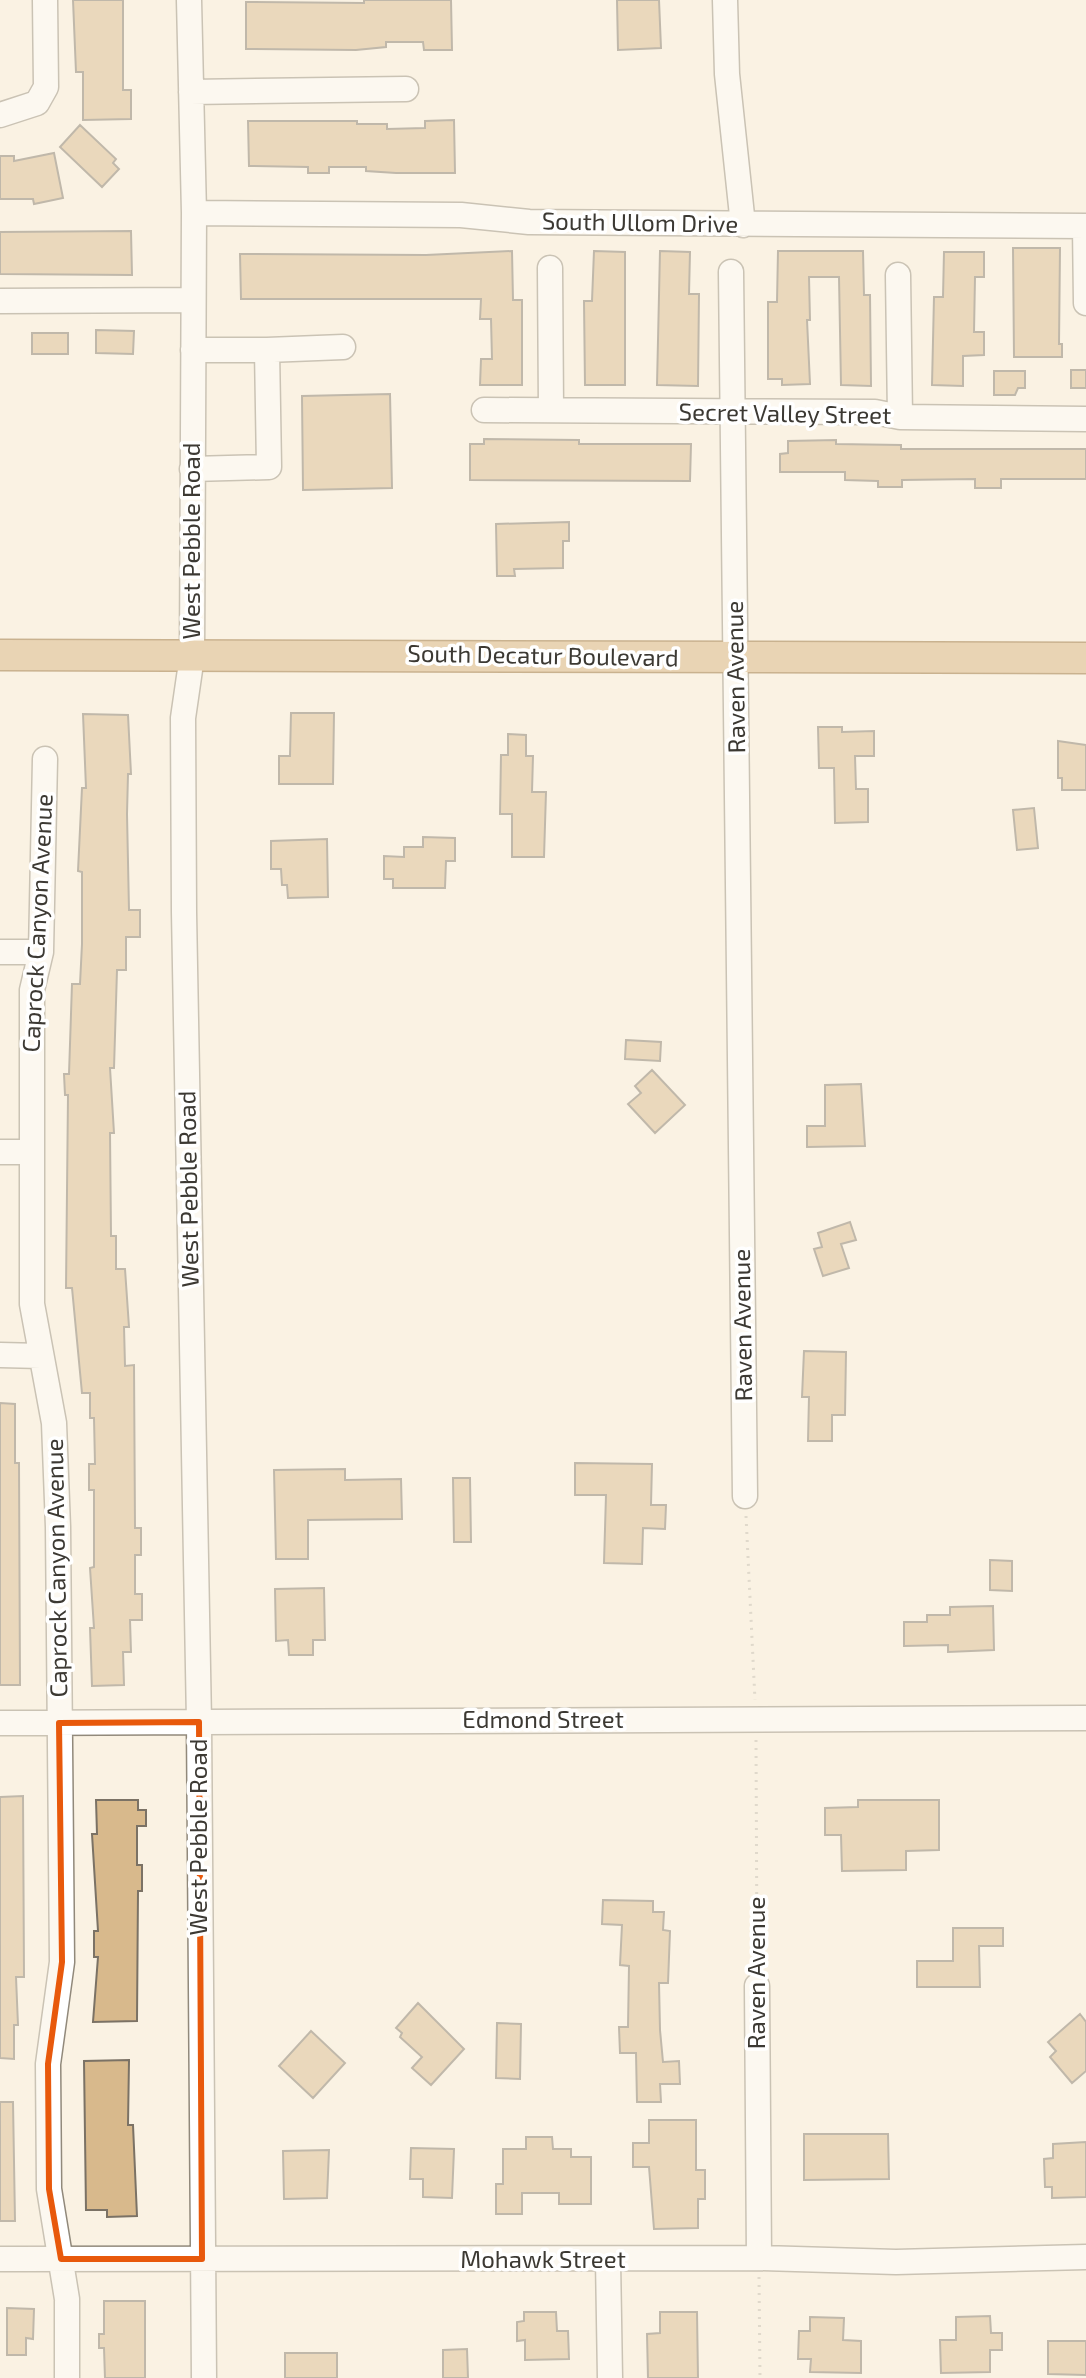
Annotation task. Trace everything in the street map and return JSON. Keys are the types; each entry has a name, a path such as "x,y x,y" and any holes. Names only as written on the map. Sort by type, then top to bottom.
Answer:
{"main road":[{"name":"South Decatur Boulevard","path":"0,655 1086,658"}],"street":[{"path":"0,115 37,103 46,87 45,0"},
{"name":"West Pebble Road","path":"189,0 194,213 192,656 183,718 184,912 199,1722 204,2378"},
{"path":"725,0 727,74 743,225"},
{"path":"191,92 406,89"},
{"name":"South Ullom Drive","path":"194,213 461,215 529,222 1085,226"},
{"path":"1085,226 1086,303"},
{"path":"550,268 551,410"},
{"name":"Raven Avenue","path":"731,272 745,1496"},
{"path":"898,275 900,417"},
{"path":"0,301 193,300"},
{"path":"193,350 343,347"},
{"path":"192,469 269,467 267,350"},
{"name":"Secret Valley Street","path":"484,410 875,412 900,417 1086,419"},
{"name":"Caprock Canyon Avenue","path":"45,759 41,952 32,990 32,1304 54,1423 62,1962 48,2064 49,2189 67,2299 67,2378"},
{"path":"0,952 41,952"},
{"path":"0,1152 32,1152"},
{"path":"0,1355 41,1356"},
{"name":"Edmond Street","path":"0,1723 1086,1718"},
{"name":"Raven Avenue","path":"757,1986 759,2258"},
{"name":"Mohawk Street","path":"0,2259 759,2258 896,2262 1086,2257"},
{"path":"608,2260 610,2378"}],"path":[{"name":"Raven Avenue","path":"745,1496 755,1719 757,1986"},
{"path":"759,2258 760,2378"}],"highlighted area":[{"path":"199,1722 202,2259 61,2259 49,2189 48,2064 62,1962 59,1723"}],"building":[{"path":"73,0 123,0 123,90 131,90 131,119 83,120 83,72 76,72"},
{"path":"364,0 451,0 452,50 424,50 423,42 386,42 386,47 356,50 246,49 246,2 364,3"},
{"path":"617,0 659,0 661,48 618,50"},
{"path":"454,120 455,173 396,173 366,171 366,167 329,167 329,173 308,173 308,167 249,166 248,121 357,121 357,124 387,124 387,129 425,128 425,121"},
{"path":"80,125 116,159 113,163 119,169 102,187 60,147"},
{"path":"54,153 63,198 34,204 33,199 0,199 0,156 14,156 14,161"},
{"path":"131,231 132,275 0,274 0,232"},
{"path":"1013,248 1060,248 1059,344 1062,344 1062,357 1014,357"},
{"path":"512,251 513,300 522,300 522,385 480,385 481,359 492,359 491,319 480,319 481,299 241,299 240,254 426,255"},
{"path":"594,251 625,252 625,385 585,385 584,301 592,301"},
{"path":"660,251 690,252 689,294 699,294 698,386 657,385"},
{"path":"778,251 863,251 864,295 870,295 871,386 841,385 839,277 809,277 810,320 807,320 810,384 782,385 782,379 768,379 768,302 777,302"},
{"path":"944,252 984,252 984,277 975,277 974,332 984,332 984,355 963,356 963,386 932,385 934,297 943,297"},
{"path":"96,330 134,331 133,354 96,353"},
{"path":"32,333 68,333 68,354 32,354"},
{"path":"1071,370 1086,370 1086,388 1071,388"},
{"path":"994,371 1025,371 1025,388 1018,388 1015,395 994,395"},
{"path":"390,394 392,488 303,490 302,396"},
{"path":"484,439 579,440 579,444 691,444 690,481 470,480 470,444 484,444"},
{"path":"836,440 836,444 901,445 901,449 1086,449 1086,479 1001,479 1001,488 975,488 975,479 902,480 902,487 878,487 878,481 845,480 845,472 780,472 780,454 788,453 788,441"},
{"path":"569,522 569,541 563,541 563,568 514,569 515,576 497,576 496,524"},
{"path":"291,713 334,713 333,784 279,784 279,756 290,756"},
{"path":"83,714 128,715 131,774 128,774 127,814 129,910 140,910 140,937 126,937 126,970 117,970 114,1068 110,1068 114,1133 110,1133 111,1236 116,1236 116,1269 125,1269 129,1327 124,1327 125,1366 134,1365 135,1528 141,1528 141,1555 135,1555 135,1594 142,1594 142,1620 130,1620 131,1652 123,1652 124,1685 92,1686 90,1628 94,1628 90,1568 94,1567 94,1490 89,1490 89,1464 95,1464 94,1418 90,1418 90,1393 82,1393 72,1288 66,1288 68,1095 65,1095 64,1074 69,1074 72,984 80,984 82,872 78,871 82,788 86,788"},
{"path":"818,727 842,727 842,732 874,731 874,756 855,756 856,789 868,789 868,822 835,823 834,768 819,768"},
{"path":"508,734 526,735 526,756 533,756 532,792 546,792 544,857 512,857 512,814 500,814 501,755 508,755"},
{"path":"1058,741 1086,745 1086,790 1062,790 1062,778 1058,778"},
{"path":"1034,808 1038,848 1017,850 1013,810"},
{"path":"423,837 455,838 455,861 446,861 445,888 393,888 393,879 384,879 384,856 404,857 404,847 423,847"},
{"path":"327,839 328,897 288,898 287,885 282,885 281,869 271,869 271,841"},
{"path":"626,1040 661,1042 660,1061 625,1059"},
{"path":"652,1070 685,1105 655,1133 628,1104 641,1093 635,1086"},
{"path":"861,1084 865,1146 807,1147 807,1126 825,1126 825,1085"},
{"path":"850,1222 856,1240 841,1244 849,1268 823,1276 814,1249 822,1247 818,1233"},
{"path":"804,1351 846,1352 845,1415 832,1415 832,1441 808,1441 809,1397 802,1397"},
{"path":"0,1403 15,1404 15,1463 19,1463 20,1685 0,1685"},
{"path":"575,1463 652,1464 651,1505 666,1505 665,1529 643,1528 642,1564 604,1563 606,1495 575,1495"},
{"path":"345,1469 345,1480 401,1479 402,1519 308,1520 308,1559 276,1559 274,1470"},
{"path":"453,1478 470,1478 471,1542 454,1542"},
{"path":"990,1560 1012,1561 1012,1591 990,1590"},
{"path":"324,1588 325,1640 313,1640 313,1655 289,1655 288,1640 276,1641 275,1589"},
{"path":"993,1606 994,1650 948,1652 948,1645 904,1646 904,1622 927,1622 927,1615 950,1615 950,1607"},
{"path":"23,1796 24,1977 16,1977 18,2025 14,2025 14,2059 0,2058 0,1797"},
{"path":"96,1800 138,1800 138,1810 146,1810 146,1826 137,1826 137,1865 142,1865 142,1891 138,1891 137,2021 93,2022 98,1957 94,1957 94,1931 98,1931 92,1834 97,1834"},
{"path":"858,1800 939,1800 939,1850 906,1851 906,1870 842,1871 841,1835 825,1835 825,1808 858,1807"},
{"path":"603,1900 653,1901 653,1912 664,1912 663,1930 670,1931 668,1983 659,1983 660,2030 663,2062 679,2061 680,2084 660,2084 661,2102 637,2102 636,2053 620,2053 619,2027 628,2027 629,1966 620,1965 622,1925 602,1924"},
{"path":"953,1928 1003,1928 1003,1946 979,1946 980,1987 917,1987 917,1961 953,1961"},
{"path":"418,2003 464,2049 431,2085 412,2068 422,2057 400,2037 402,2033 396,2028"},
{"path":"1080,2014 1086,2022 1086,2071 1072,2083 1050,2057 1056,2051 1048,2042"},
{"path":"497,2023 521,2024 520,2079 496,2078"},
{"path":"311,2031 345,2063 313,2098 279,2066"},
{"path":"129,2060 128,2125 133,2125 137,2216 107,2217 107,2210 86,2210 84,2061"},
{"path":"0,2102 13,2102 15,2221 0,2221"},
{"path":"649,2120 696,2120 696,2170 705,2170 705,2199 698,2199 698,2228 654,2229 649,2167 633,2167 633,2143 649,2143"},
{"path":"804,2134 888,2134 889,2179 804,2180"},
{"path":"526,2137 552,2137 553,2149 571,2149 571,2157 591,2157 591,2204 559,2204 559,2193 522,2193 522,2214 496,2214 496,2184 503,2184 503,2149 526,2149"},
{"path":"1086,2142 1086,2197 1052,2198 1052,2187 1045,2187 1044,2159 1053,2158 1053,2144"},
{"path":"411,2148 454,2149 452,2198 423,2197 423,2179 410,2179"},
{"path":"329,2150 327,2198 284,2199 283,2151"},
{"path":"104,2301 145,2301 145,2378 105,2378 104,2348 99,2348 99,2334 104,2334"},
{"path":"7,2308 34,2309 33,2339 26,2338 26,2355 7,2355"},
{"path":"524,2312 556,2312 557,2331 568,2331 569,2359 525,2360 525,2340 517,2341 517,2322 524,2321"},
{"path":"660,2312 697,2312 698,2378 648,2378 647,2334 660,2333"},
{"path":"990,2316 991,2333 1002,2333 1002,2350 990,2350 990,2372 941,2373 940,2340 956,2340 956,2317"},
{"path":"810,2317 844,2318 843,2340 861,2341 861,2373 810,2372 811,2359 798,2359 799,2331 810,2331"},
{"path":"1048,2341 1086,2341 1086,2375 1048,2374"},
{"path":"467,2349 468,2378 443,2378 443,2350"},
{"path":"285,2353 337,2353 337,2378 285,2378"}]}
